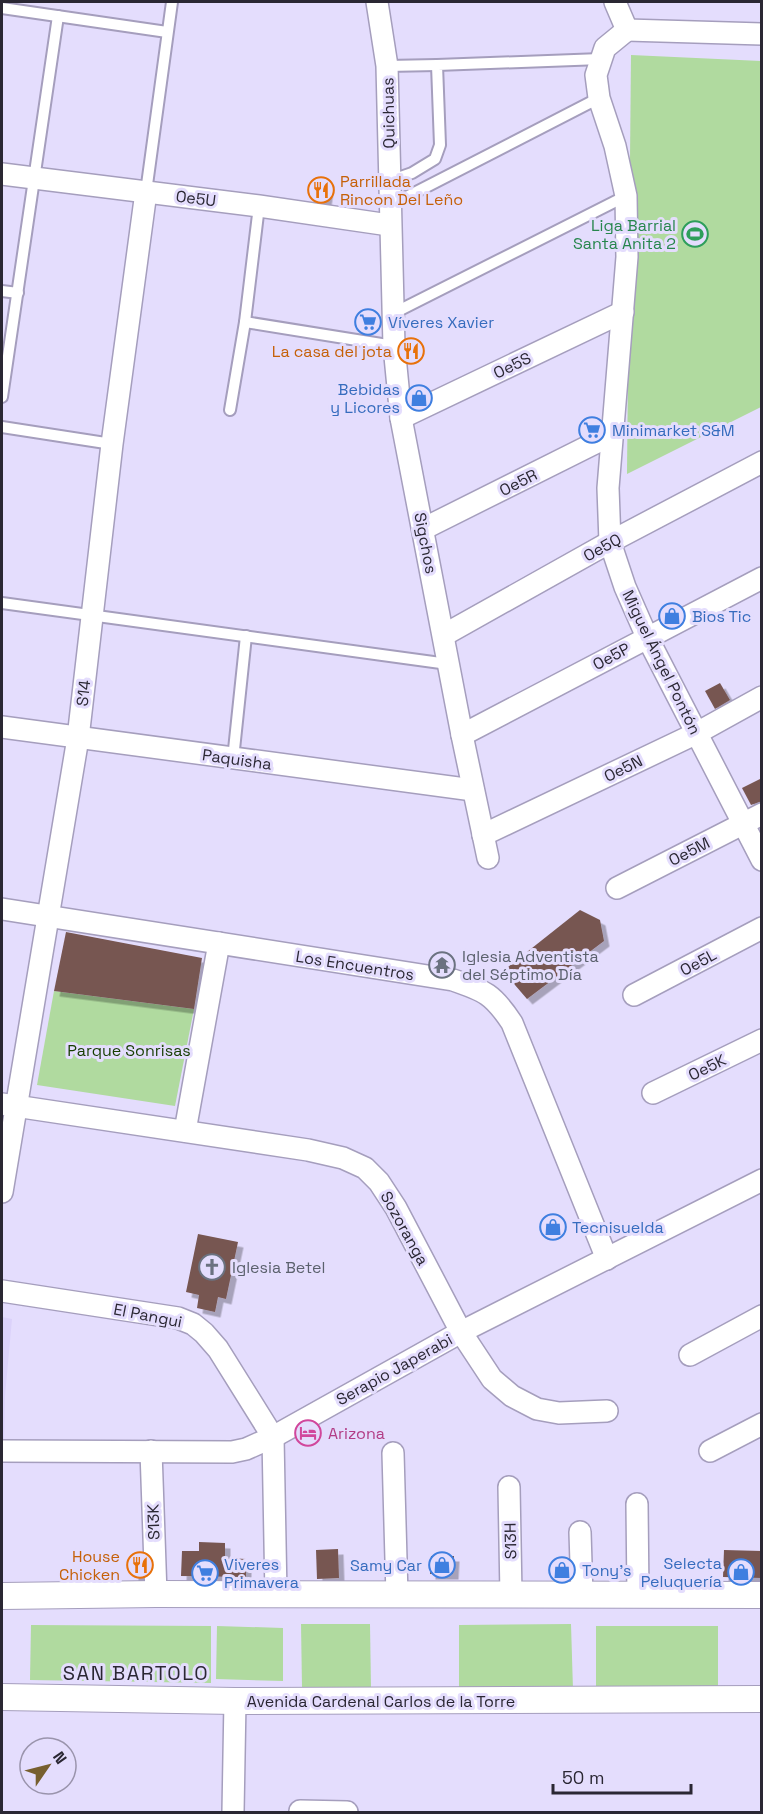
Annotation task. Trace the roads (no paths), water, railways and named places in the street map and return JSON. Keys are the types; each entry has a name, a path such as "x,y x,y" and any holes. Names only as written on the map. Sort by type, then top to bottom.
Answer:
{"street":[{"name":"Quichuas","path":"376,2 387,66 389,216"},
{"path":"615,2 627,30"},
{"path":"601,58 605,48 627,30 762,34"},
{"name":"Miguel Ángel Pontón","path":"601,58 596,75 599,98 615,146 626,196 627,257 608,488 610,542 625,587 647,637 697,733 752,819 762,860"},
{"name":"Oe5U","path":"2,174 259,206 389,216"},
{"name":"S14","path":"2,1192 9,1106 47,916 78,738 112,444 146,192"},
{"name":"Sigchos","path":"389,216 392,314 401,418 488,858"},
{"name":"Oe5S","path":"401,418 623,312"},
{"name":"Oe5R","path":"423,529 613,434"},
{"name":"Oe5Q","path":"444,635 610,542 762,462"},
{"name":"Oe5P","path":"462,735 762,578"},
{"name":"Oe5N","path":"483,836 697,733 762,697"},
{"name":"Paquisha","path":"2,727 473,790"},
{"name":"Oe5M","path":"616,888 752,819"},
{"name":"Los Encuentros","path":"2,909 453,981 483,991 500,1005 512,1023 607,1259"},
{"name":"Oe5L","path":"634,995 762,928"},
{"path":"185,1131 219,943"},
{"name":"Oe5K","path":"653,1093 762,1040"},
{"name":"Sozoranga","path":"9,1106 308,1150 343,1158 365,1168 379,1182 396,1208 461,1332 492,1379 512,1396 537,1408 559,1413 607,1411"},
{"name":"Serapio Japerabi","path":"2,1451 232,1452 246,1449 273,1437 461,1332 762,1180"},
{"name":"El Pangui","path":"2,1291 168,1316 193,1324 218,1349 273,1437"},
{"path":"690,1356 762,1316"},
{"path":"710,1451 762,1424"},
{"path":"273,1437 276,1594"},
{"name":"S13K","path":"151,1451 156,1594"},
{"path":"393,1453 397,1595"},
{"name":"S13H","path":"509,1487 511,1595"},
{"path":"637,1504 638,1595"},
{"path":"580,1532 582,1596"},
{"path":"2,1596 762,1595"},
{"name":"Avenida Cardenal Carlos de la Torre","path":"2,1697 235,1701 762,1699"},
{"path":"233,1812 235,1701"},
{"path":"300,1811 347,1812"}],"lane":[{"path":"146,192 171,2"},
{"path":"2,8 167,32"},
{"path":"2,397 58,16"},
{"path":"387,66 601,58"},
{"path":"389,181 412,172 435,159 440,146 436,65"},
{"path":"389,216 599,98"},
{"path":"392,314 626,196"},
{"path":"230,410 245,322 259,206"},
{"path":"2,291 18,293"},
{"path":"245,322 394,346"},
{"path":"2,427 112,444"},
{"path":"2,603 448,664"},
{"path":"233,759 246,636"}],"place":[{"name":"Parrillada Rincon Del Leño","path":"321,190"},
{"name":"Liga Barrial Santa Anita 2","path":"695,234"},
{"name":"Víveres Xavier","path":"368,322"},
{"name":"La casa del jota","path":"411,351"},
{"name":"Bebidas y Licores","path":"419,398"},
{"name":"Minimarket S&M","path":"592,430"},
{"name":"Bios Tic","path":"672,616"},
{"name":"Iglesia Adventista del Séptimo Día","path":"442,965"},
{"name":"Tecnisuelda","path":"553,1227"},
{"name":"Iglesia Betel","path":"212,1267"},
{"name":"Arizona","path":"308,1433"},
{"name":"House Chicken","path":"140,1565"},
{"name":"Samy Car","path":"442,1565"},
{"name":"Tony's","path":"562,1570"},
{"name":"Selecta Peluquería","path":"741,1572"},
{"name":"Viveres Primavera","path":"205,1573"}],"district":[{"name":"SAN BARTOLO","path":"136,1673"}],"park label":[{"name":"Parque Sonrisas","path":"129,1050"}]}
